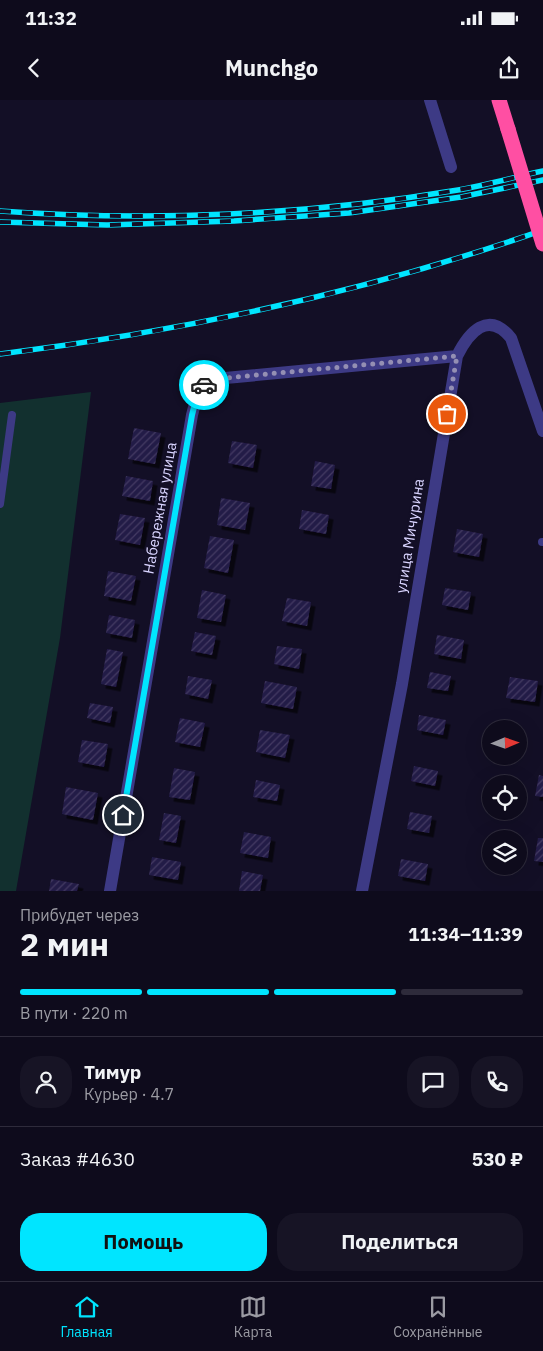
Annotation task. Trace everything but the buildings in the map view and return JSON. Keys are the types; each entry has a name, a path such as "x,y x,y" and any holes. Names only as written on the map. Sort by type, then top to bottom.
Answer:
{"highway":[{"path":"499,100 543,244"}],"street":[{"path":"430,100 451,167"},
{"name":"улица Мичурина","path":"362,891 402,684 457,356 474,332 486,325 494,324 504,330 511,338 543,431"},
{"name":"Набережная улица","path":"110,891 192,415 199,388 215,379 457,356"}],"lane":[{"path":"0,504 12,415"}],"green space":[{"path":"91,392 60,638 16,891 0,891 0,403"}],"railway":[{"path":"0,211 114,216 172,216 287,211 402,199 479,186 543,171"},
{"path":"0,222 107,225 234,221 349,213 461,197 543,180"},
{"path":"0,354 138,334 275,307 410,272 543,230"}],"way so far":[{"path":"204,385 215,379 457,356 447,414"}],"route":[{"path":"123,815 192,415 199,388 204,385"}]}
